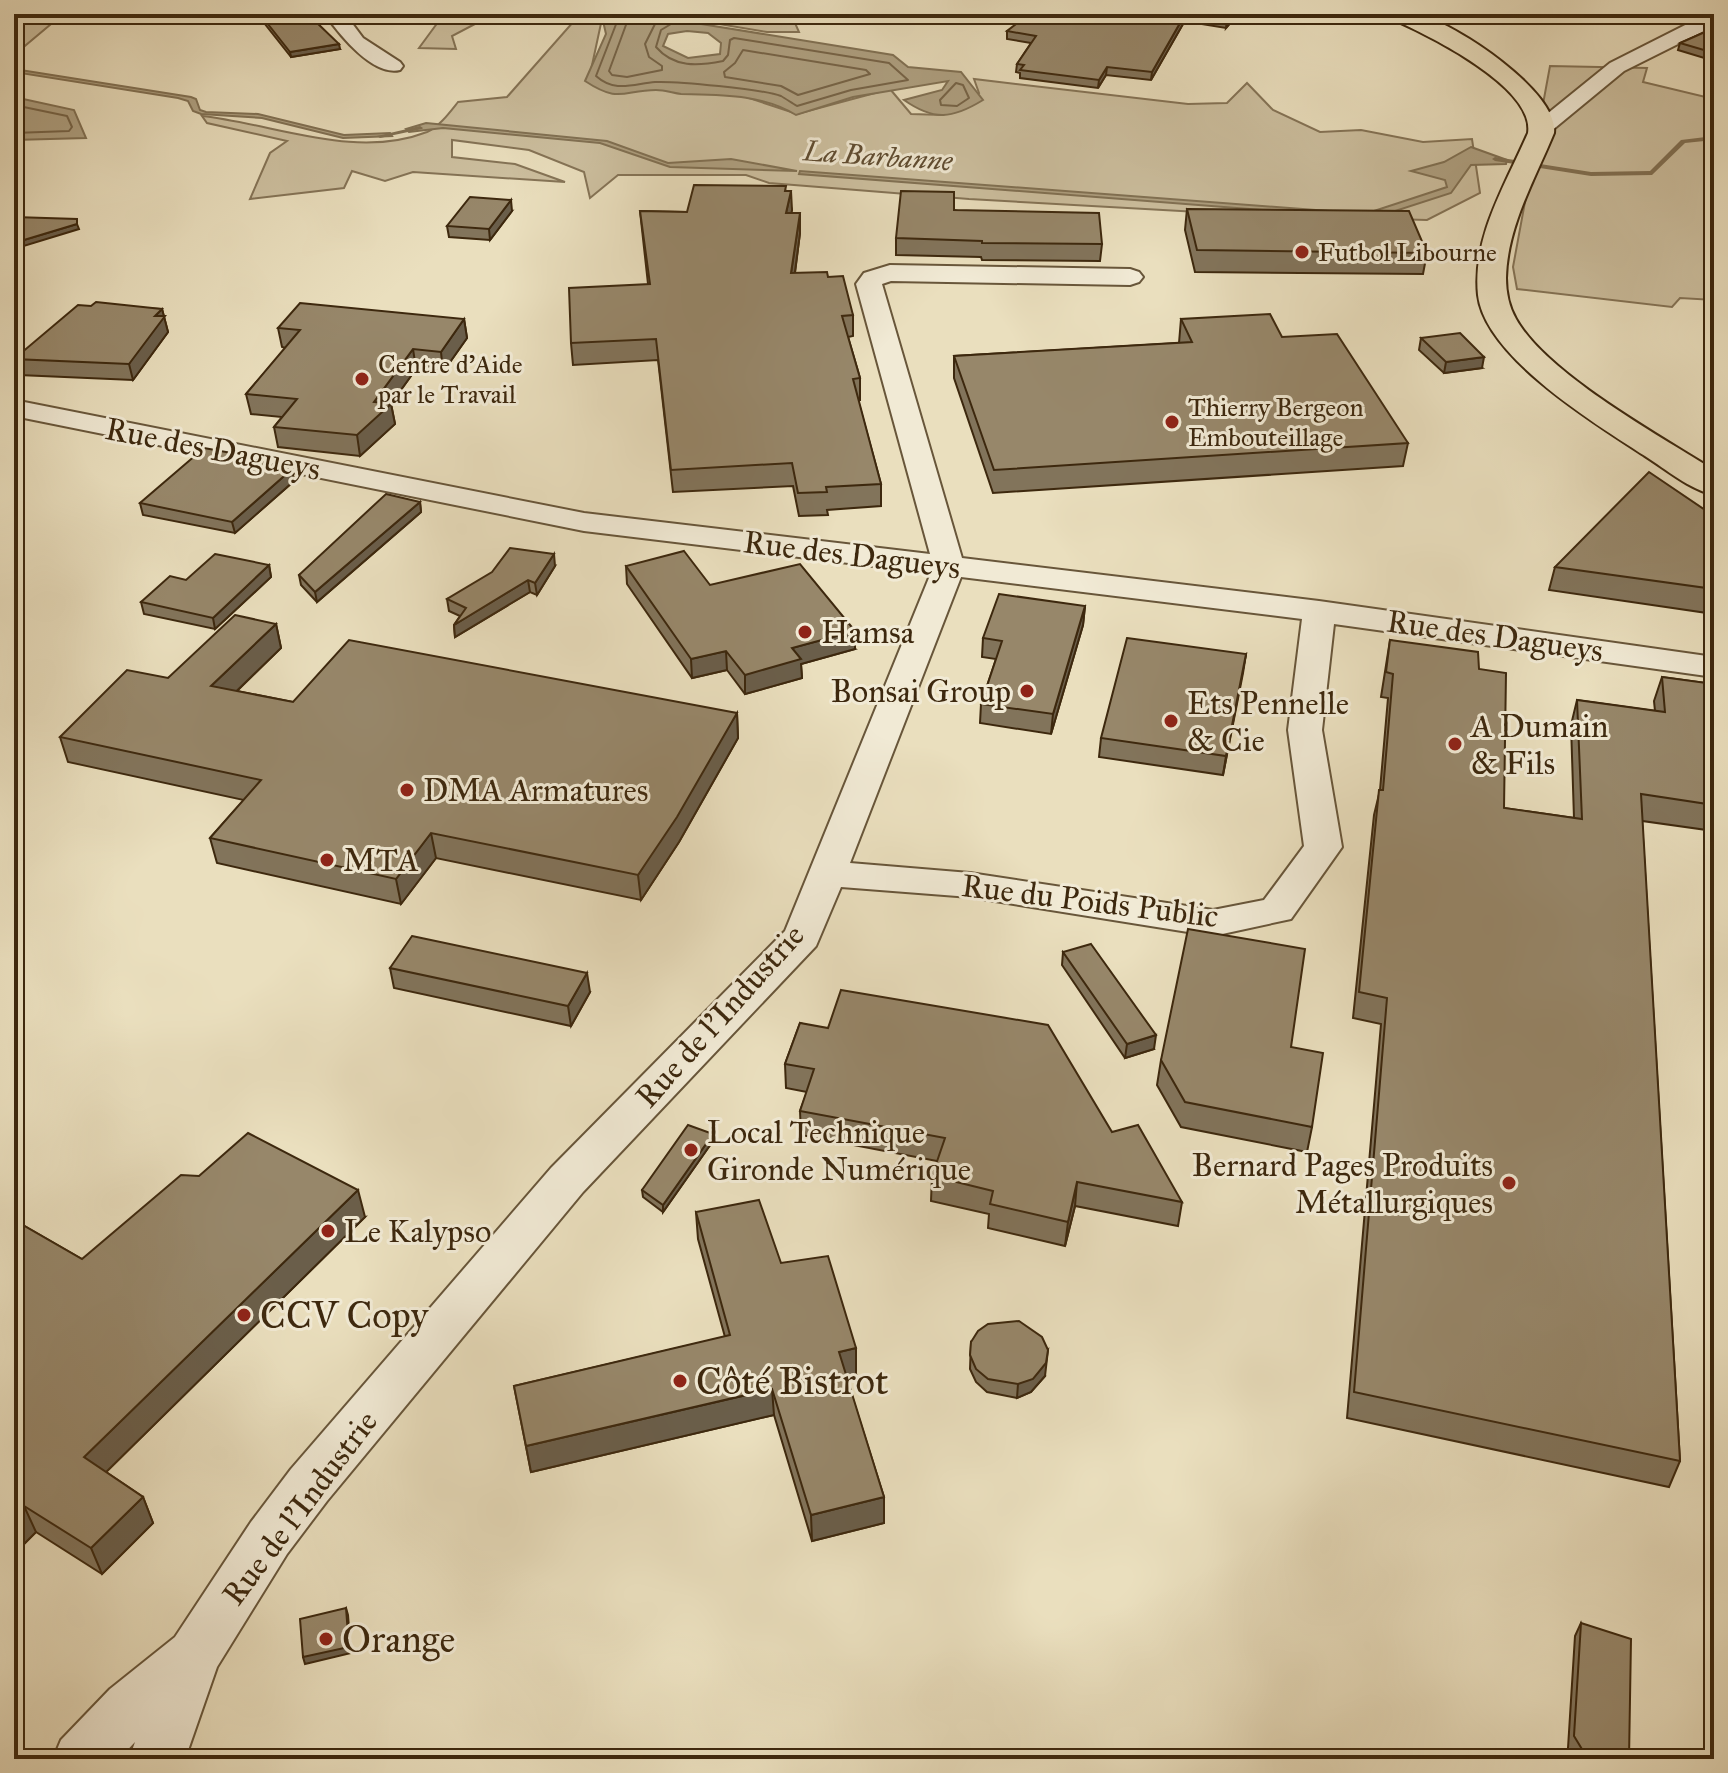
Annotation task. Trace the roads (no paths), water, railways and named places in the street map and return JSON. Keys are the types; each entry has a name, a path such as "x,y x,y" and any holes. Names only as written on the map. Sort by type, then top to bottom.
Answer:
{"main road":[{"path":"1380,14 1468,60 1509,100 1519,129 1532,151"},
{"path":"1400,14 1451,39 1512,82 1530,100 1532,151 1492,264 1491,291 1500,318 1522,346 1579,395 1714,485"}],"street":[{"path":"335,14 356,42 393,66"},
{"path":"1532,151 1617,67 1714,18"},
{"path":"949,566 869,284 873,278 890,273 1130,277"},
{"name":"Rue des Dagueys","path":"14,408 584,522 1319,611 1705,666"},
{"name":"Rue de l'Industrie","path":"157,1759 194,1655 269,1538 309,1485 556,1192 802,937 949,566"},
{"name":"Rue du Poids Public","path":"827,874 970,885 1213,923 1277,910 1323,847 1305,730 1319,611"},
{"name":"Rue de l'Industrie","path":"81,1759 130,1708 194,1655"}],"water":[{"path":"619,14 670,14 689,22 893,55 908,67 961,72 983,100 962,111 943,115 925,112 904,100 942,90 948,81 853,97 796,115 770,103 741,97 656,90 614,94 585,81 606,34 603,21","holes":["687,31 708,33 721,43 720,54 688,58 663,46 668,34"]},
{"path":"14,69 191,97 196,99 200,110 206,112 258,114 344,135 390,133 392,136 343,138 262,118 201,114 193,111 188,101 178,98 14,72"},
{"path":"14,97 74,110 86,138 14,140"},
{"path":"426,123 607,141 668,163 731,159 797,171 670,167 600,143 443,128 409,132 406,129"},
{"path":"1471,147 1507,160 1506,164 1471,165 1451,193 1389,213 1328,215 799,174 800,171 1329,211 1374,211 1447,187 1445,180 1411,171 1444,162"}],"waterway":[{"name":"La Barbanne","path":"380,136 420,128"},
{"name":"La Barbanne","path":"1495,159 1591,174 1652,173 1683,141 1714,138"}],"place":[{"name":"Futbol Libourne","path":"1302,252"},
{"name":"Centre d'Aide par le Travail","path":"362,379"},
{"name":"Thierry Bergeon Embouteillage","path":"1172,422"},
{"name":"Hamsa","path":"805,632"},
{"name":"Bonsai Group","path":"1027,691"},
{"name":"Ets Pennelle & Cie","path":"1171,721"},
{"name":"A Dumain & Fils","path":"1455,744"},
{"name":"DMA Armatures","path":"407,790"},
{"name":"MTA","path":"327,860"},
{"name":"Local Technique Gironde Numérique","path":"691,1150"},
{"name":"Bernard Pages Produits Métallurgiques","path":"1509,1183"},
{"name":"Le Kalypso","path":"328,1231"},
{"name":"CCV Copy","path":"244,1315"},
{"name":"Côté Bistrot","path":"680,1381"},
{"name":"Orange","path":"326,1639"}]}
